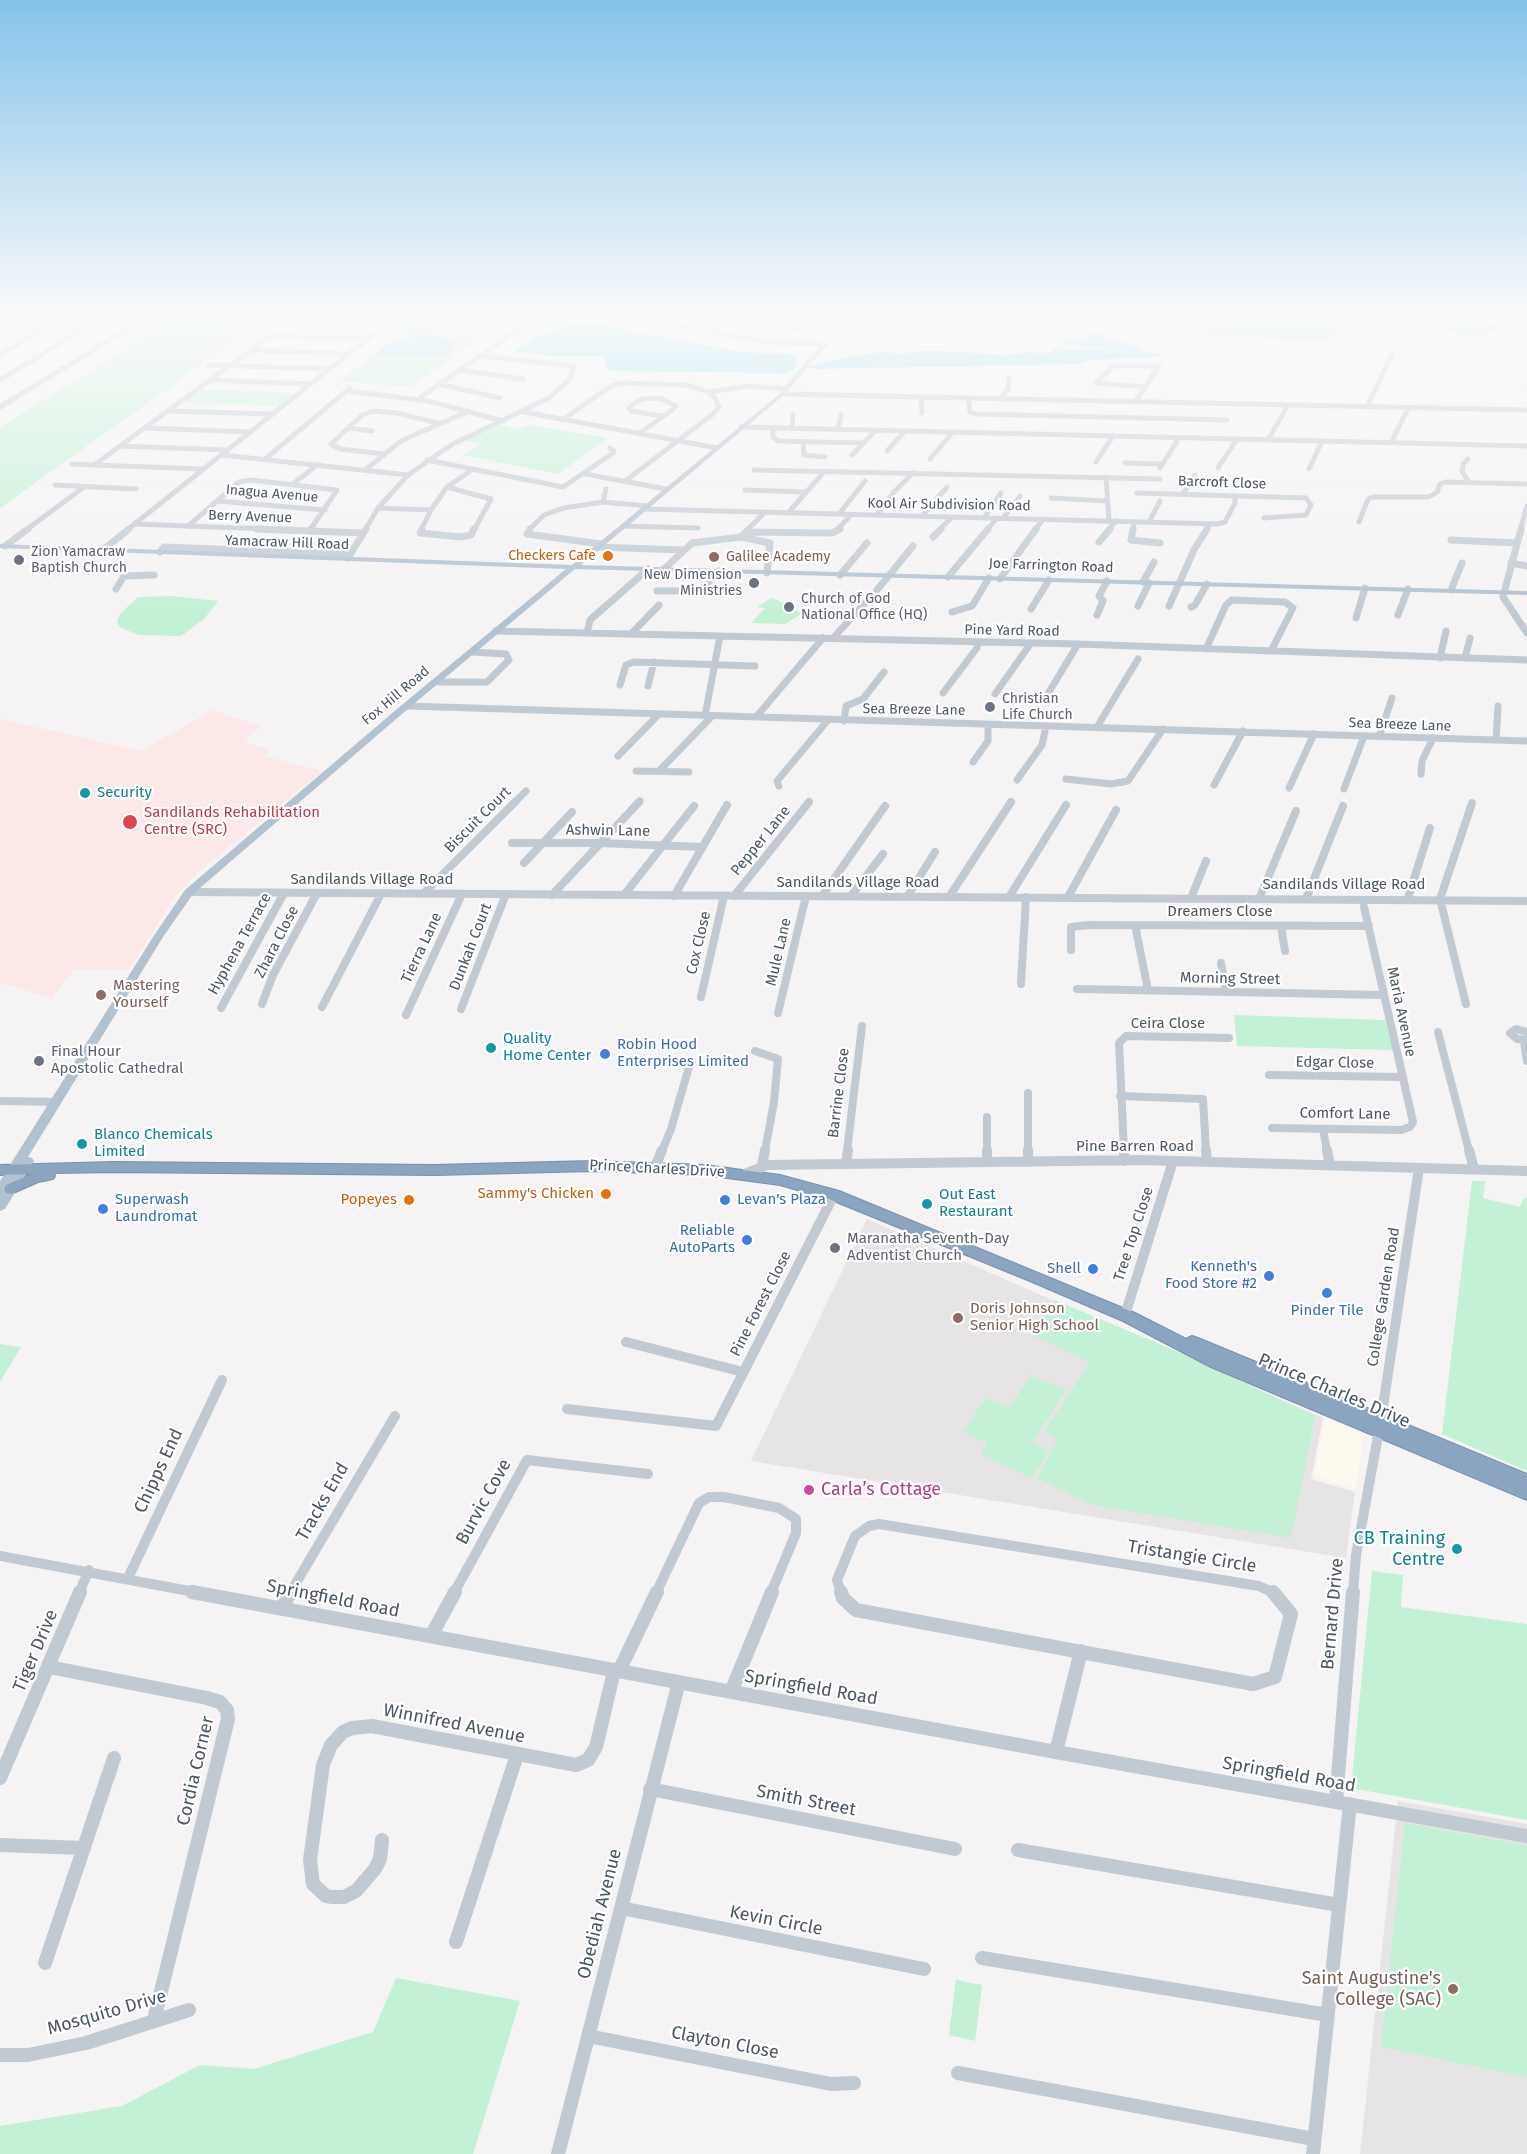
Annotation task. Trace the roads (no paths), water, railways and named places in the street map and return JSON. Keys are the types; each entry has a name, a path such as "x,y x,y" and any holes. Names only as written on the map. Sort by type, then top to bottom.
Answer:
{"highway":[{"name":"Prince Charles Drive","path":"10,1177 114,1167 158,1169 655,1167 745,1174 780,1180 834,1195 929,1232 1127,1316 1217,1363 1527,1481"},
{"name":"Prince Charles Drive","path":"10,1177 29,1180 48,1176 113,1174 158,1169"},
{"name":"Prince Charles Drive","path":"1380,1425 1527,1493"}],"main road":[{"name":"Fox Hill Road","path":"0,1206 10,1177 35,1133 57,1102 158,937 189,892 496,631 756,415"},
{"name":"Yamacraw Hill Road","path":"2,546 349,556 573,567"},
{"path":"582,560 582,564 591,568"},
{"path":"549,566 561,569 562,577"},
{"name":"Joe Farrington Road","path":"573,567 1527,593"}],"street":[{"path":"94,465 163,415"},
{"path":"104,549 271,415"},
{"path":"265,459 318,415"},
{"path":"364,415 331,445 384,453"},
{"path":"397,415 438,423"},
{"path":"365,470 402,441 460,415"},
{"path":"481,415 503,421"},
{"path":"349,556 378,508 408,475 451,445 518,415"},
{"path":"536,415 717,448"},
{"path":"562,420 570,415"},
{"path":"654,415 663,416"},
{"path":"625,481 711,415"},
{"path":"792,428 793,415"},
{"path":"838,429 841,415"},
{"path":"984,415 1160,428 1177,438 1527,446"},
{"path":"1268,440 1283,415"},
{"path":"1391,442 1405,415"},
{"path":"640,433 663,416"},
{"path":"741,427 1113,436 1227,420"},
{"path":"145,428 250,432"},
{"path":"348,428 372,431"},
{"path":"773,428 774,440 862,443"},
{"path":"852,455 876,430"},
{"path":"887,451 905,431"},
{"path":"930,459 953,432"},
{"path":"1096,462 1113,436"},
{"path":"1125,463 1161,466 1177,438"},
{"path":"1218,468 1237,439"},
{"path":"1309,469 1322,441"},
{"path":"803,442 804,455 825,457"},
{"path":"120,446 228,450"},
{"path":"427,460 563,487 613,453 614,451 609,448"},
{"path":"222,455 408,475"},
{"path":"1468,459 1463,464 1462,471 1468,481"},
{"path":"72,464 204,469"},
{"path":"293,484 317,465"},
{"path":"447,487 491,499 474,532 460,537 421,534 421,529 431,510 447,487 472,469"},
{"path":"754,470 1160,478 1150,493"},
{"path":"788,513 823,473"},
{"path":"877,515 913,473"},
{"path":"585,474 666,489"},
{"path":"1183,494 1194,475"},
{"path":"1099,542 1112,521 1106,477"},
{"path":"188,526 239,482 245,480 337,490 310,531"},
{"path":"839,514 865,481"},
{"path":"1359,522 1368,499 1429,497 1437,492 1440,484 1445,482 1527,484"},
{"path":"55,485 136,489"},
{"path":"2,546 84,487"},
{"path":"922,516 947,487"},
{"path":"603,502 606,489"},
{"path":"745,490 805,492"},
{"path":"984,518 1001,493"},
{"name":"Barcroft Close","path":"1137,493 1306,498 1311,505 1306,515 1264,518"},
{"path":"948,578 1020,496"},
{"path":"1169,606 1178,583 1210,524 1225,522 1235,502 1235,496"},
{"path":"1051,498 1108,501"},
{"name":"Inagua Avenue","path":"218,501 325,510"},
{"path":"1149,522 1160,501"},
{"name":"Kool Air Subdivision Road","path":"599,546 527,534 537,520 552,511 603,502 645,507 788,513 1210,524"},
{"path":"1527,506 1503,592 1503,597 1527,633"},
{"path":"378,508 431,510"},
{"path":"744,535 765,512"},
{"path":"663,570 692,543 744,535 832,533 840,529 851,515"},
{"path":"933,537 952,517"},
{"path":"1000,579 1043,519"},
{"path":"1134,522 1131,540 1160,543"},
{"name":"Berry Avenue","path":"136,524 363,533"},
{"path":"623,526 698,528"},
{"path":"744,535 770,543 767,573"},
{"path":"1451,540 1517,543"},
{"path":"840,575 867,543"},
{"path":"599,546 683,550"},
{"path":"877,590 913,546"},
{"path":"1138,606 1154,562"},
{"path":"1451,590 1462,563"},
{"path":"1511,563 1527,566"},
{"path":"587,633 590,620 648,569"},
{"path":"657,591 700,591 719,571"},
{"path":"116,589 124,576 154,575"},
{"path":"952,612 972,606 989,578"},
{"path":"1031,609 1049,580"},
{"path":"1097,615 1102,601 1099,596 1107,581"},
{"path":"1191,607 1195,605 1207,584"},
{"path":"1356,618 1365,588"},
{"path":"1398,615 1408,589"},
{"path":"1206,649 1226,605 1232,600 1290,603 1293,609 1271,651"},
{"path":"833,638 867,601"},
{"path":"631,634 659,605"},
{"name":"Pine Yard Road","path":"496,631 1078,644 1527,660"},
{"path":"1440,657 1446,631"},
{"path":"658,771 709,716 714,664 720,636"},
{"path":"756,717 824,638"},
{"path":"1465,658 1470,639"},
{"path":"943,693 977,648 978,642"},
{"path":"995,694 1031,643"},
{"path":"1046,696 1078,644"},
{"path":"436,682 487,682 509,660 506,654 472,652"},
{"path":"1097,727 1138,659"},
{"path":"620,685 626,665 634,662 755,666"},
{"path":"648,686 654,662"},
{"path":"844,721 846,706 863,699 884,672"},
{"path":"1379,736 1392,698"},
{"name":"Sea Breeze Lane","path":"408,706 1527,741"},
{"path":"1496,740 1498,706"},
{"path":"618,756 659,714"},
{"path":"779,786 777,781 828,720"},
{"path":"973,762 988,741 988,724"},
{"path":"1017,780 1042,744 1046,726"},
{"path":"1066,779 1111,784 1128,781 1163,729"},
{"path":"1214,785 1243,731"},
{"path":"1289,788 1314,734"},
{"path":"1344,789 1364,736"},
{"path":"1421,774 1422,761 1432,738"},
{"path":"636,771 689,772"},
{"name":"Biscuit Court","path":"423,894 526,791"},
{"path":"552,895 640,801"},
{"name":"Pepper Lane","path":"729,896 809,802"},
{"path":"949,897 1011,802"},
{"path":"1466,1004 1440,899 1472,803"},
{"path":"1010,897 1066,804"},
{"path":"674,896 727,805"},
{"path":"624,896 694,806"},
{"path":"822,896 885,806"},
{"path":"1306,899 1343,806"},
{"path":"1068,897 1116,810"},
{"path":"1259,899 1296,811"},
{"path":"524,863 572,812"},
{"path":"1408,898 1430,828"},
{"name":"Ashwin Lane","path":"512,843 599,843 702,847"},
{"path":"907,897 935,852"},
{"path":"851,897 883,854"},
{"path":"1191,898 1206,861"},
{"name":"Sandilands Village Road","path":"189,892 624,896 1408,898 1527,902"},
{"name":"Hyphena Terrace","path":"221,1008 284,893"},
{"name":"Zhara Close","path":"262,1004 273,975 317,893"},
{"path":"322,1007 381,894"},
{"name":"Tierra Lane","path":"406,1014 462,894"},
{"name":"Dunkah Court","path":"461,1009 506,894"},
{"name":"Cox Close","path":"701,997 729,896"},
{"name":"Mule Lane","path":"778,1013 806,896"},
{"path":"1020,984 1026,897"},
{"name":"Maria Avenue","path":"1364,907 1413,1122"},
{"path":"1135,925 1148,990"},
{"path":"1281,926 1285,951"},
{"name":"Dreamers Close","path":"1071,950 1071,927 1369,926"},
{"path":"1221,963 1226,992"},
{"name":"Morning Street","path":"1077,989 1384,995"},
{"name":"Barrine Close","path":"846,1164 862,1026"},
{"path":"1438,1032 1474,1169"},
{"name":"Ceira Close","path":"1124,1161 1119,1042 1125,1036 1229,1038"},
{"path":"1526,1038 1527,1061"},
{"path":"755,1051 778,1059 774,1102 762,1165"},
{"path":"655,1167 671,1129 691,1060"},
{"name":"Edgar Close","path":"1269,1075 1402,1077"},
{"path":"1028,1093 1028,1162"},
{"path":"1120,1096 1203,1099 1207,1162"},
{"path":"0,1101 57,1102"},
{"path":"987,1117 987,1162"},
{"name":"Comfort Lane","path":"1272,1128 1401,1130 1410,1127 1413,1122"},
{"path":"1323,1129 1330,1164"},
{"name":"Pine Barren Road","path":"745,1174 762,1165 1124,1161 1330,1164 1527,1171"},
{"name":"Tree Top Close","path":"1127,1316 1173,1161"},
{"name":"College Garden Road","path":"1380,1425 1419,1168"},
{"name":"Pine Forest Close","path":"567,1409 716,1426 834,1195"},
{"path":"626,1342 743,1372"},
{"name":"Chipps End","path":"128,1578 222,1380"},
{"name":"Tracks End","path":"282,1607 394,1416"},
{"name":"Bernard Drive","path":"1313,2147 1339,1905 1356,1555 1380,1425"},
{"name":"Burvic Cove","path":"431,1636 527,1460 648,1474"},
{"path":"616,1671 699,1503 709,1497 724,1497 779,1508 796,1519 796,1533 731,1692"},
{"name":"Tristangie Circle","path":"879,1524 1259,1586 1279,1597 1290,1614 1275,1677 1261,1683 1253,1684 1081,1651 856,1610 843,1598 837,1580 855,1536 869,1526 879,1524"},
{"name":"Springfield Road","path":"0,1556 89,1570 1056,1752 1527,1836"},
{"name":"Tiger Drive","path":"0,1778 89,1570"},
{"path":"1056,1752 1081,1651"},
{"name":"Cordia Corner","path":"49,1667 207,1698 220,1702 227,1710 228,1719 154,2020"},
{"name":"Winnifred Avenue","path":"382,1840 380,1859 375,1869 356,1891 344,1897 331,1897 326,1896 313,1884 310,1860 323,1765 331,1745 343,1732 352,1728 372,1726 576,1765 588,1760 596,1747 616,1671"},
{"name":"Obediah Avenue","path":"558,2154 679,1682"},
{"path":"456,1942 518,1755"},
{"path":"45,1963 114,1758"},
{"name":"Smith Street","path":"650,1789 955,1849"},
{"path":"0,1845 84,1848"},
{"path":"1018,1850 1339,1905"},
{"name":"Kevin Circle","path":"621,1908 924,1969"},
{"path":"982,1958 1328,2014"},
{"name":"Mosquito Drive","path":"0,2055 28,2055 86,2043 189,2010"},
{"name":"Clayton Close","path":"588,2036 831,2084 854,2083"},
{"path":"958,2073 1313,2147"}],"place":[{"name":"Checkers Cafe","path":"608,556"},
{"name":"Galilee Academy","path":"714,557"},
{"name":"Zion Yamacraw Baptish Church","path":"19,560"},
{"name":"New Dimension Ministries","path":"754,583"},
{"name":"Church of God National Office (HQ)","path":"789,607"},
{"name":"Christian Life Church","path":"990,707"},
{"name":"Security","path":"85,793"},
{"name":"Sandilands Rehabilitation Centre (SRC)","path":"130,822"},
{"name":"Mastering Yourself","path":"101,995"},
{"name":"Quality Home Center","path":"491,1048"},
{"name":"Robin Hood Enterprises Limited","path":"605,1054"},
{"name":"Final Hour Apostolic Cathedral","path":"39,1061"},
{"name":"Blanco Chemicals Limited","path":"82,1144"},
{"name":"Sammy's Chicken","path":"606,1194"},
{"name":"Popeyes","path":"409,1200"},
{"name":"Levan's Plaza","path":"725,1200"},
{"name":"Out East Restaurant","path":"927,1204"},
{"name":"Superwash Laundromat","path":"103,1209"},
{"name":"Reliable AutoParts","path":"747,1240"},
{"name":"Maranatha Seventh-Day Adventist Church","path":"835,1248"},
{"name":"Shell","path":"1093,1269"},
{"name":"Kenneth's Food Store #2","path":"1269,1276"},
{"name":"Pinder Tile","path":"1327,1293"},
{"name":"Doris Johnson Senior High School","path":"958,1318"},
{"name":"Carla’s Cottage","path":"809,1490"},
{"name":"CB Training Centre","path":"1457,1549"},
{"name":"Saint Augustine's College (SAC)","path":"1453,1989"}]}
